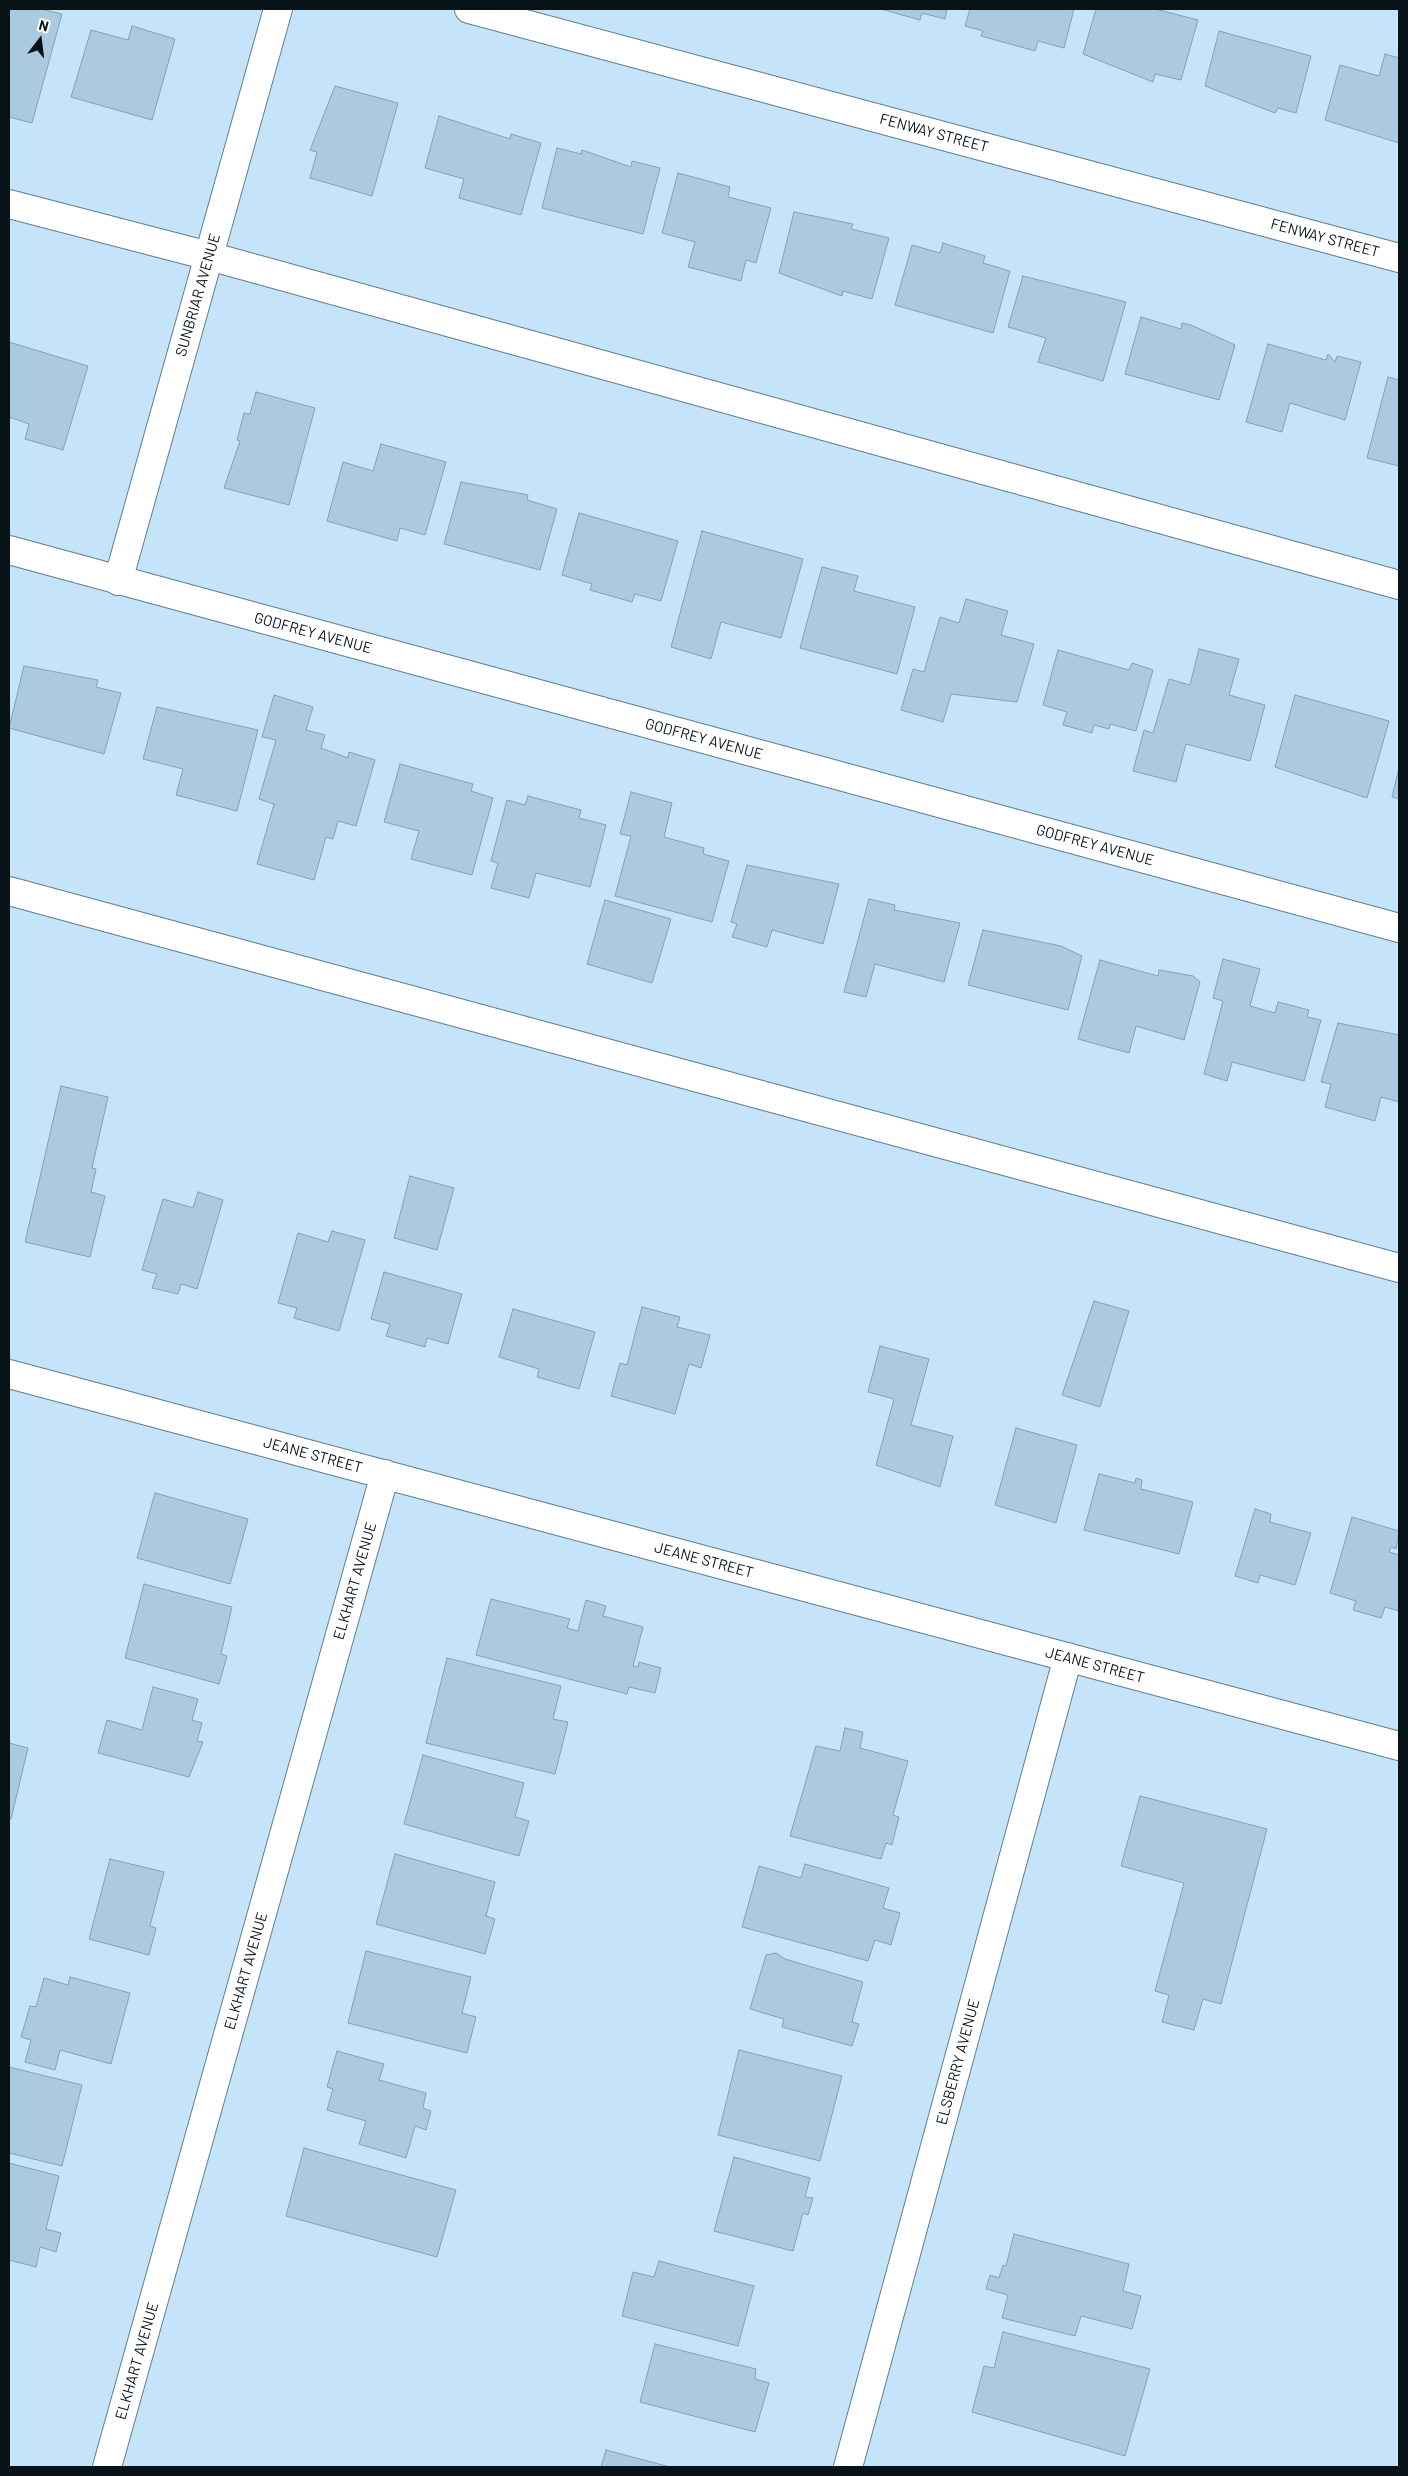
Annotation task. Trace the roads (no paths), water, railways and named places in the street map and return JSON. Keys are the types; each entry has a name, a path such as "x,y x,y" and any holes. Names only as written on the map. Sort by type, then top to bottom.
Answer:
{"street":[{"name":"SUNBRIAR AVENUE","path":"118,580 278,9"},
{"name":"FENWAY STREET","path":"468,9 1399,258"},
{"path":"9,204 209,256 1399,585"},
{"name":"GODFREY AVENUE","path":"9,550 1399,928"},
{"path":"9,891 1399,1268"},
{"name":"JEANE STREET","path":"9,1374 1399,1746"},
{"name":"ELKHART AVENUE","path":"107,2467 385,1474"},
{"name":"ELSBERRY AVENUE","path":"848,2467 1068,1657"}]}
